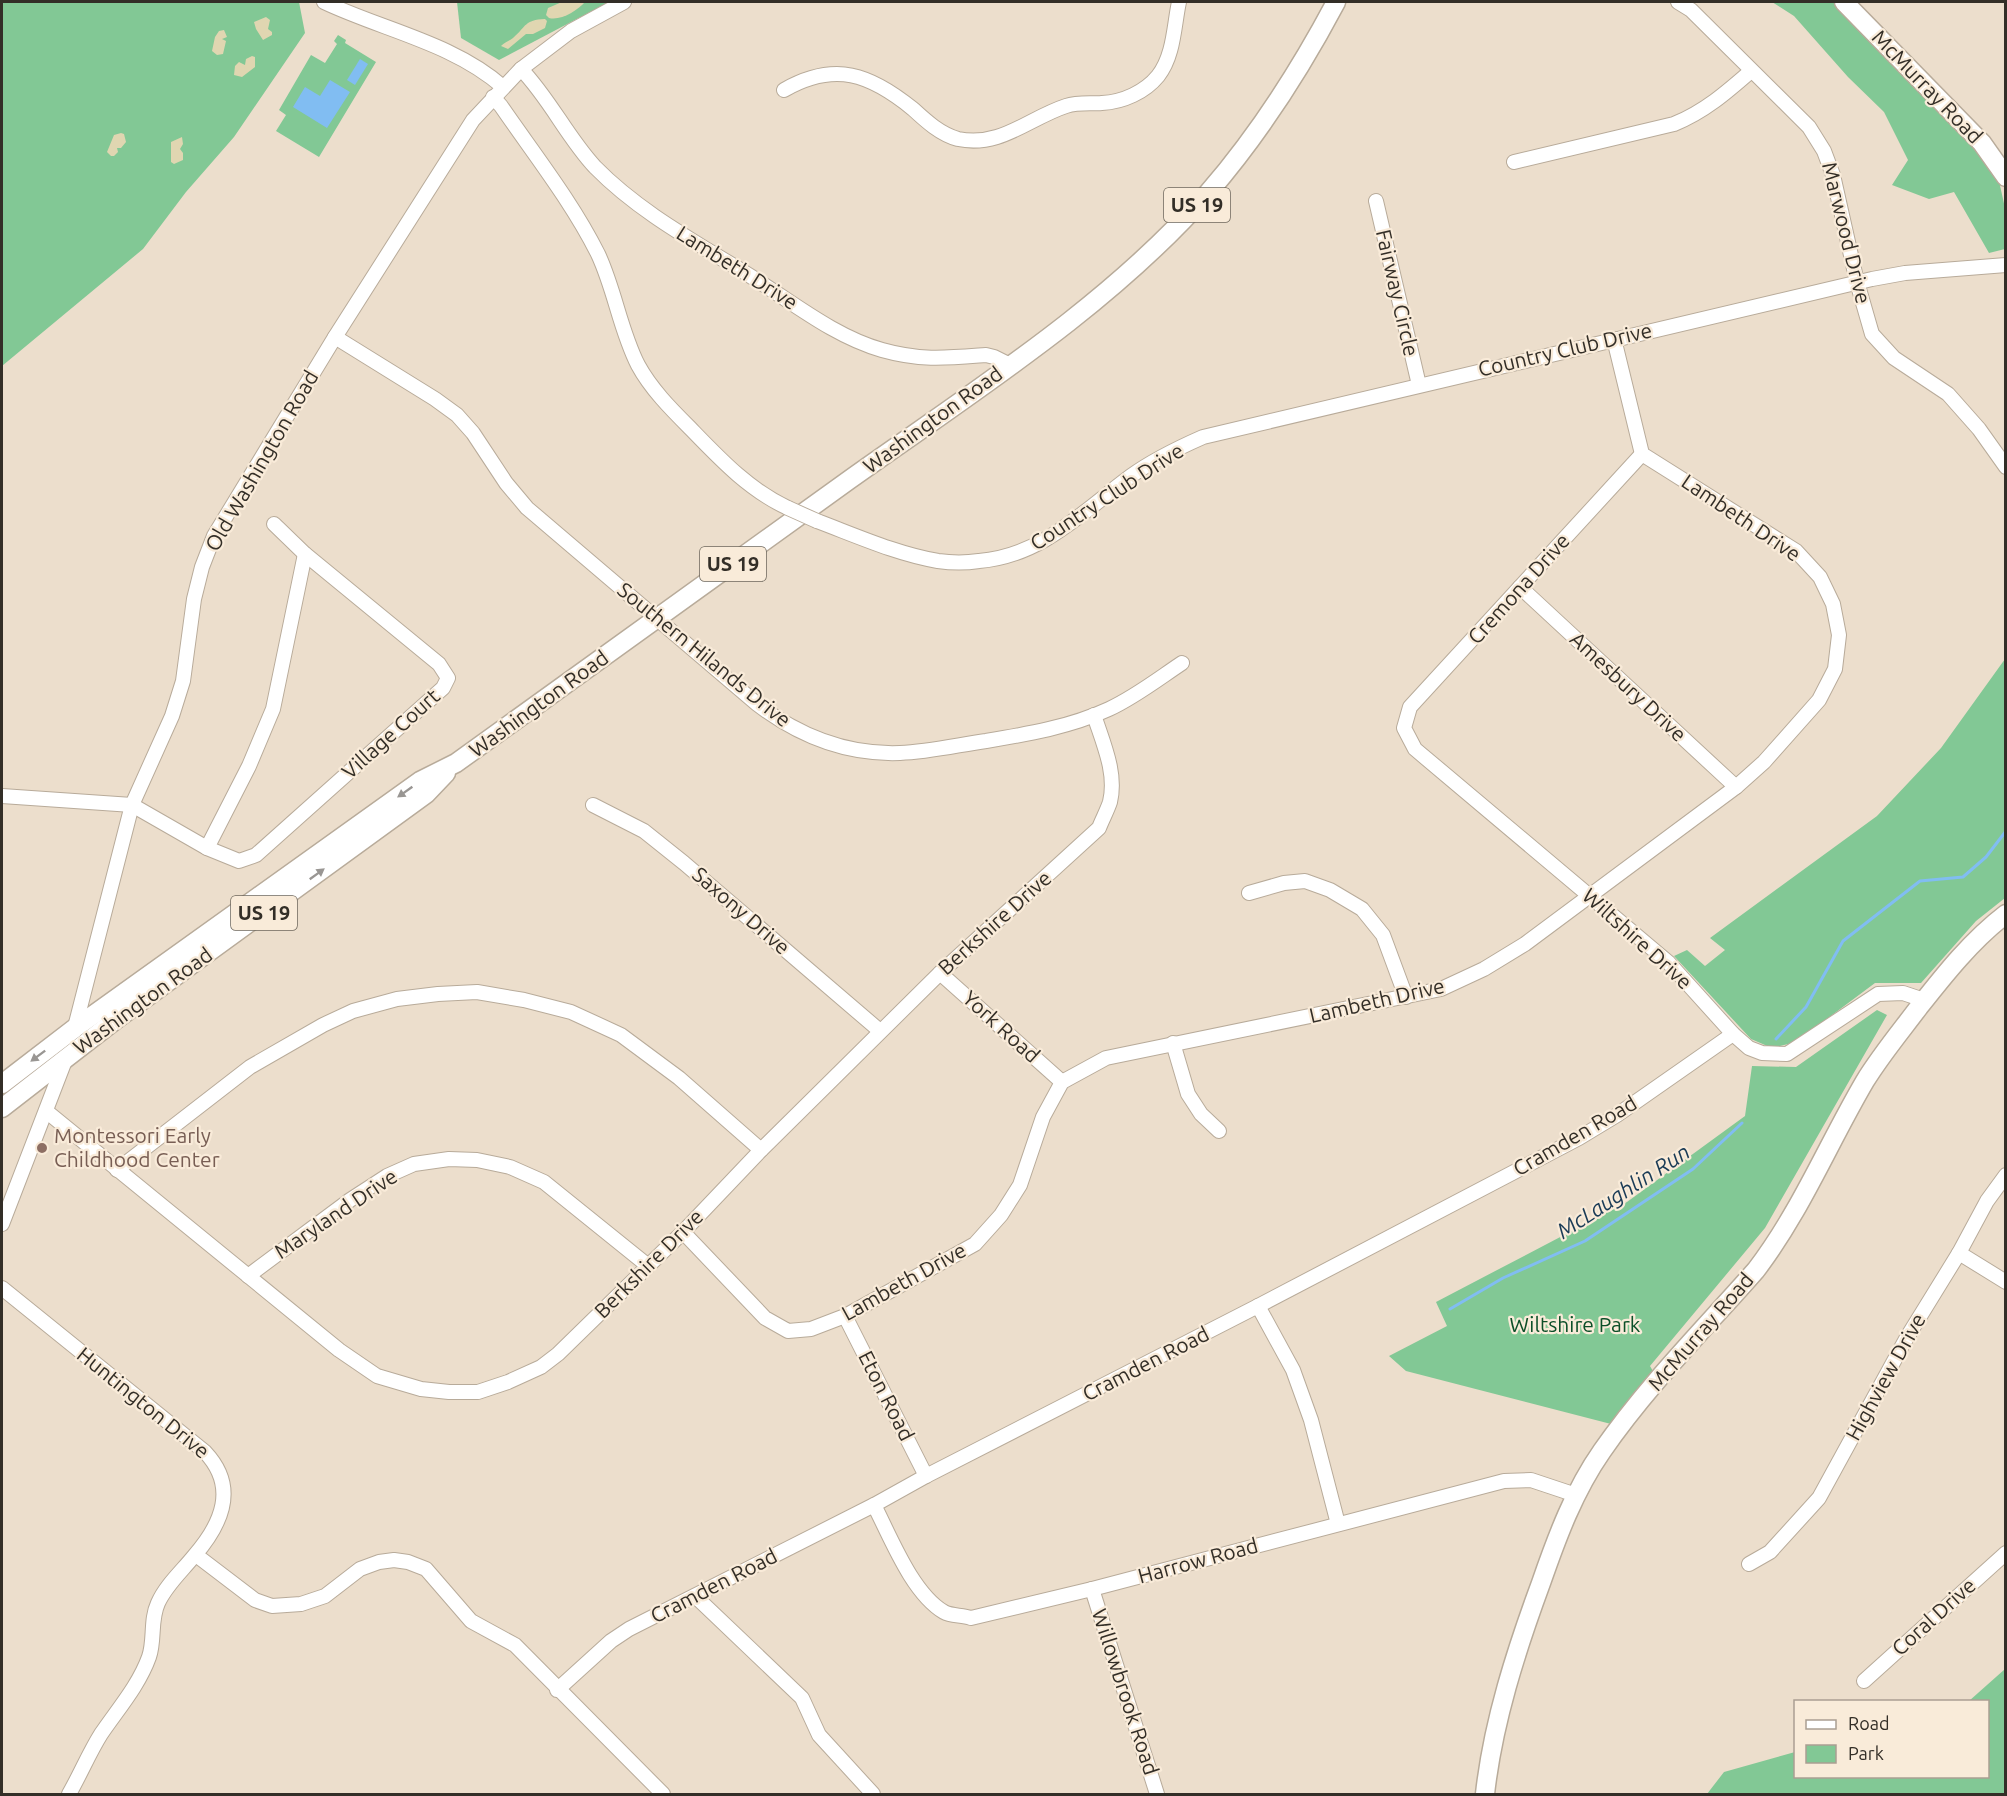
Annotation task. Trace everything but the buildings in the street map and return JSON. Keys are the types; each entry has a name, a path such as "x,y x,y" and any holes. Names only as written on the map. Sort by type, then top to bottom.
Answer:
{"main road":[{"name":"Washington Road","path":"2,1084 75,1028 420,781 456,763 1010,365 1120,279 1208,194 1235,160 1274,108 1303,63 1336,2"},
{"name":"McMurray Road","path":"1844,2 1982,143 2006,177"},
{"name":"Washington Road","path":"2,1108 66,1057 426,794 456,763"},
{"name":"McMurray Road","path":"1485,1794 1492,1752 1517,1653 1556,1540 1576,1495 1600,1453 1653,1386 1756,1270 1773,1247 1810,1186 1867,1079 1924,1000 1972,944 2006,914"}],"street":[{"path":"324,2 470,63 486,72 503,87"},
{"name":"Old Washington Road","path":"2,1224 75,1028 132,805 172,716 180,690 194,599 202,567 214,536 335,337 473,120 521,69 571,31 624,2"},
{"path":"784,90 799,81 816,76 860,77 878,84 948,136 965,140 992,138 1013,132 1065,106 1117,101 1149,85 1164,67 1168,58 1179,2"},
{"name":"Marwood Drive","path":"1678,2 1690,10 1809,127 1824,151 1833,175 1857,282 1872,334 1894,358 1948,394 1979,429 2006,467"},
{"name":"Lambeth Drive","path":"521,69 540,90 582,153 621,191 655,217 821,321 858,342 892,352 936,359 986,355 1010,365"},
{"path":"1514,162 1674,124 1693,116 1720,98 1750,70"},
{"name":"Country Club Drive","path":"493,97 563,196 598,254 627,340 647,380 672,410 729,467 765,496 817,521 931,560 963,563 1020,553 1052,537 1139,470 1203,437 1857,282 1905,273 2006,265"},
{"name":"Fairway Circle","path":"1376,201 1419,385"},
{"name":"Southern Hilands Drive","path":"335,337 457,415 481,443 506,483 527,508 771,714 813,738 840,747 878,753 914,752 1040,732 1094,716 1124,701 1182,663"},
{"path":"1614,339 1642,454"},
{"name":"Lambeth Drive","path":"683,1232 765,1318 788,1331 811,1329 845,1316 975,1244 1001,1215 1020,1185 1043,1117 1062,1082 1106,1058 1441,989 1484,969 1525,944 1736,787 1764,762 1819,700 1834,669 1839,635 1833,603 1820,577 1796,551 1642,454"},
{"name":"Cremona Drive","path":"1404,728 1410,707 1642,454"},
{"name":"Village Court","path":"132,805 207,848 239,861 256,855 443,688 448,678 439,664 305,554 274,524"},
{"path":"207,848 249,766 273,709 305,554"},
{"name":"Amesbury Drive","path":"1520,587 1736,787"},
{"name":"Berkshire Drive","path":"46,1111 339,1350 377,1376 421,1389 468,1392 478,1392 508,1382 558,1354 646,1265 683,1232 880,1031 1099,828 1109,803 1112,784 1109,760 1094,716"},
{"name":"Wiltshire Drive","path":"1404,728 1415,748 1668,962 1749,1048 1762,1053 1787,1054 1878,994 1903,993 1924,1000"},
{"path":"2,796 132,805"},
{"name":"Saxony Drive","path":"592,805 644,831 880,1031"},
{"path":"1249,893 1284,883 1305,881 1330,890 1362,909 1383,935 1406,997"},
{"name":"York Road","path":"940,973 1062,1082"},
{"path":"117,1170 250,1067 323,1025 353,1011 397,999 477,992 525,1000 571,1012 621,1035 679,1078 761,1150"},
{"name":"Cramden Road","path":"557,1690 610,1641 629,1629 874,1505 1579,1138 1617,1115 1734,1034"},
{"path":"1173,1043 1188,1094 1201,1114 1219,1131"},
{"name":"Maryland Drive","path":"248,1276 350,1200 387,1176 414,1164 449,1159 477,1160 510,1167 544,1182 646,1265"},
{"name":"Highview Drive","path":"1749,1564 1770,1552 1819,1498 1906,1339 1959,1253 1987,1201 2006,1174"},
{"path":"1959,1253 2006,1282"},
{"name":"Huntington Drive","path":"2,1288 205,1452 214,1461 222,1479 223,1506 218,1521 196,1555 172,1581 158,1604 152,1629 150,1656 100,1737 69,1794"},
{"path":"1258,1306 1293,1370 1311,1419 1338,1524"},
{"name":"Eton Road","path":"845,1316 926,1476"},
{"name":"Harrow Road","path":"874,1505 916,1585 928,1601 946,1614 959,1614 971,1618 1092,1589 1504,1481 1531,1480 1576,1495"},
{"name":"Coral Drive","path":"1864,1682 2006,1553"},
{"path":"196,1555 255,1600 272,1606 301,1604 325,1596 360,1569 394,1560 408,1562 426,1569 471,1622 515,1646 663,1794"},
{"name":"Willowbrook Road","path":"1092,1589 1157,1794"},
{"path":"695,1596 802,1698 819,1735 873,1794"}],"green space":[{"path":"2,2 299,2 305,33 234,137 186,192 143,249 2,366"},
{"path":"457,2 609,2 499,60 461,38"},
{"path":"1772,2 1834,2 1968,140 1999,181 2005,208 2005,249 1989,253 1954,192 1929,199 1892,185 1908,160 1884,112 1848,77 1794,16"},
{"path":"338,35 346,40 345,43 376,62 319,157 276,131 286,115 279,110 311,55 325,63 337,44 334,41"},
{"path":"2005,659 2005,898 1976,921 1921,983 1875,983 1796,1042 1772,1048 1751,1039 1674,956 1687,950 1705,966 1725,950 1710,938 1877,816 1941,748"},
{"name":"Wiltshire Park","path":"1877,1010 1887,1015 1765,1228 1650,1366 1654,1373 1611,1424 1406,1371 1389,1356 1447,1326 1436,1302 1627,1202 1745,1116 1752,1066 1796,1067"},
{"path":"2005,1669 2005,1794 1707,1794 1724,1772 1794,1752 1794,1778 1989,1778 1989,1700 1970,1700"}],"sand":[{"path":"562,2 585,2 564,16 554,19 546,15 548,8"},
{"path":"266,17 270,20 268,29 272,35 263,40 254,22"},
{"path":"545,19 547,21 545,28 533,34 526,34 508,49 501,46 529,22"},
{"path":"224,30 227,37 222,39 226,41 223,54 217,55 212,51 215,37 219,31"},
{"path":"255,57 255,67 242,77 234,75 235,66 239,62 245,65 246,59"},
{"path":"124,134 126,142 121,148 117,148 118,152 114,156 111,156 107,152 114,135"},
{"path":"182,137 183,144 180,149 183,153 183,160 174,164 171,162 171,142"}],"water":[{"path":"360,59 368,64 355,85 347,80"},
{"path":"330,80 350,92 327,128 293,107 305,87 320,96"}],"waterway":[{"name":"McLaughlin Run","path":"1776,1039 1806,1007 1843,941 1920,881 1963,877 1986,857 2006,831"},
{"name":"McLaughlin Run","path":"1450,1309 1503,1278 1585,1241 1693,1169 1742,1123"}],"place":[{"name":"Montessori Early Childhood Center","path":"42,1148"}]}
